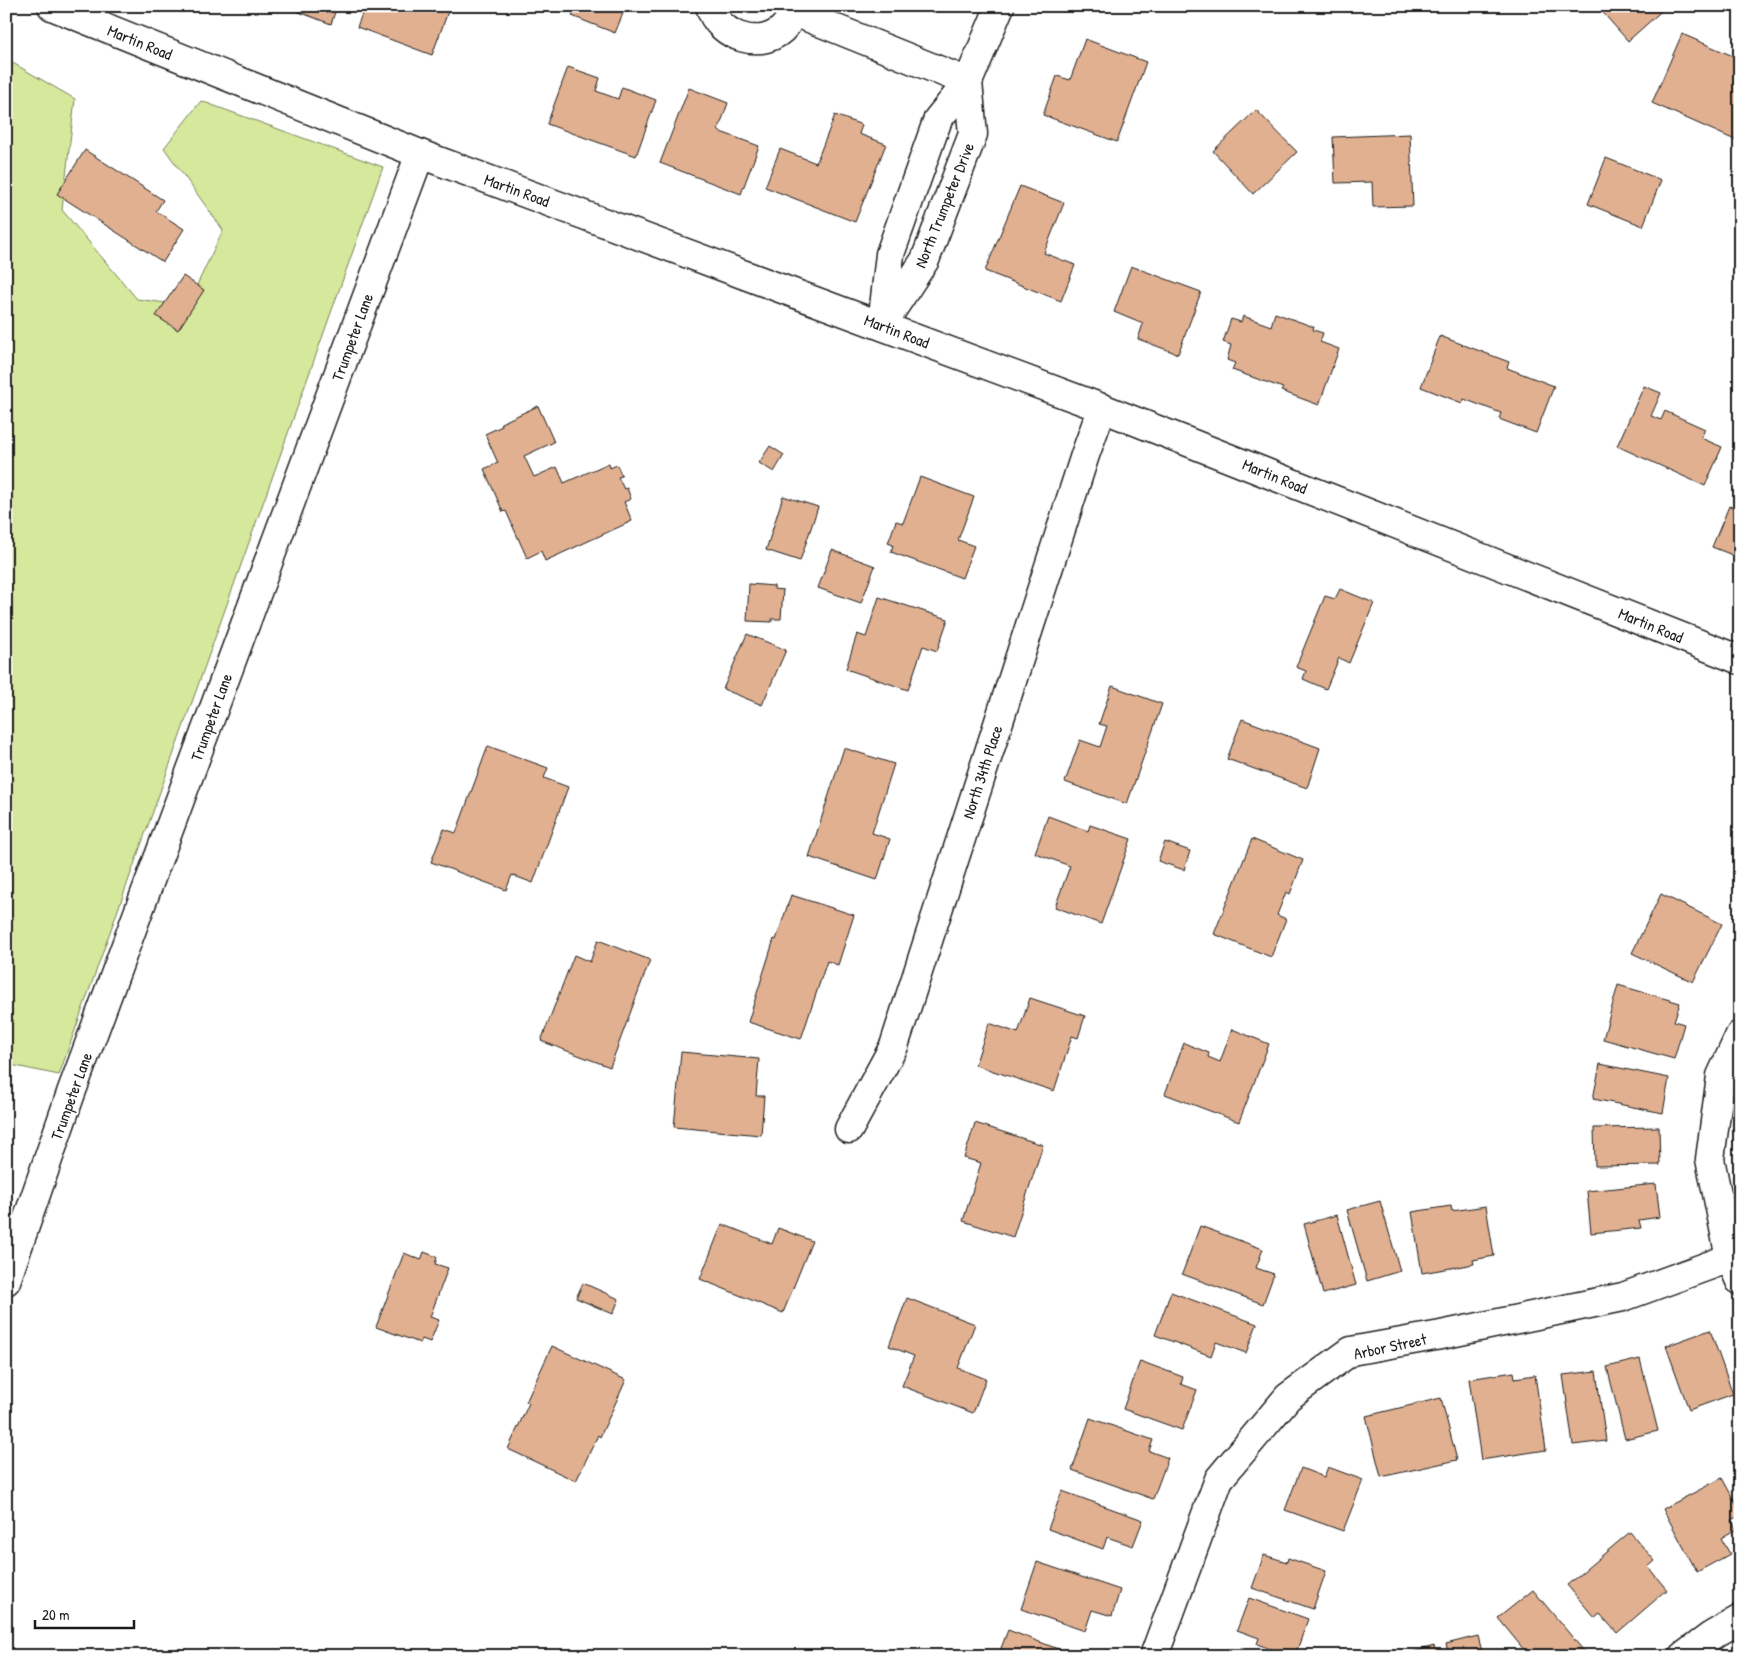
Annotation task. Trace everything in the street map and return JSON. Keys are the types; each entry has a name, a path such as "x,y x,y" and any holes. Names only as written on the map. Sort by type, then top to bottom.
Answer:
{"street":[{"name":"Martin Road","path":"52,6 420,154 1102,408 1740,660"},
{"path":"710,6 712,13 722,27 737,36 754,40 771,36 786,25 793,9 968,82"},
{"name":"North Trumpeter Drive","path":"882,325 890,254 938,119 968,82 1000,6"},
{"name":"North Trumpeter Drive","path":"882,325 925,260 973,134 968,82"},
{"name":"Trumpeter Lane","path":"6,1281 71,1094 420,154"},
{"name":"North 34th Place","path":"849,1129 894,1046 1078,473 1102,408"},
{"path":"1735,1270 1710,1159 1721,1076 1740,1035"},
{"name":"Arbor Street","path":"1154,1656 1219,1479 1288,1398 1351,1351 1441,1335 1623,1297 1685,1276 1735,1270"},
{"path":"1684,1656 1711,1636 1740,1619"}],"green space":[{"path":"6,59 75,99 62,210 137,299 187,306 223,230 164,148 201,101 383,167 59,1075 6,1064"}],"building":[{"path":"283,6 337,6 331,24"},
{"path":"365,6 443,6 449,9 432,55 357,27"},
{"path":"576,6 626,6 615,33 572,16"},
{"path":"1597,6 1667,6 1628,41"},
{"path":"1682,34 1740,59 1740,129 1735,140 1652,103"},
{"path":"1085,39 1146,62 1117,142 1043,115 1057,76 1070,80"},
{"path":"568,67 600,78 596,91 618,99 622,87 656,100 636,156 547,124"},
{"path":"689,88 728,103 718,131 759,146 741,194 660,163"},
{"path":"1256,110 1297,152 1253,194 1213,151"},
{"path":"835,115 862,125 859,134 886,144 855,222 765,187 780,149 816,163"},
{"path":"1410,134 1413,206 1373,207 1372,182 1335,183 1333,137"},
{"path":"85,150 163,200 156,211 184,229 163,262 57,194"},
{"path":"1606,158 1661,180 1643,226 1588,204"},
{"path":"1020,186 1064,203 1044,253 1075,265 1061,301 985,271"},
{"path":"1131,266 1201,292 1178,354 1138,339 1143,324 1114,312"},
{"path":"183,276 204,290 178,330 156,316"},
{"path":"1275,313 1314,327 1313,330 1323,333 1320,342 1339,349 1319,405 1281,391 1283,388 1232,370 1235,363 1227,360 1231,345 1223,342 1231,319 1241,322 1243,316 1271,326"},
{"path":"1440,336 1509,362 1507,368 1554,386 1536,433 1499,419 1501,413 1464,399 1462,403 1421,387"},
{"path":"1644,386 1661,393 1651,416 1661,420 1665,411 1705,429 1701,438 1722,447 1705,486 1617,446"},
{"path":"538,406 554,442 524,456 534,477 557,467 564,483 609,463 610,468 617,465 622,476 618,477 624,489 627,488 631,499 624,502 632,521 545,561 541,551 527,558 506,511 503,512 484,469 498,463 485,434 502,426 501,423"},
{"path":"770,446 784,455 774,472 759,463"},
{"path":"920,477 974,497 958,540 974,546 962,578 891,552 893,545 888,543 896,521 903,523"},
{"path":"783,496 818,507 800,561 766,550"},
{"path":"1740,504 1740,558 1712,547 1729,506 1738,509"},
{"path":"832,550 875,566 861,603 818,588"},
{"path":"749,584 774,586 774,589 783,590 781,619 772,619 772,622 747,621"},
{"path":"1340,589 1374,603 1349,663 1339,658 1326,689 1303,679 1306,671 1296,667 1325,596 1335,599"},
{"path":"879,597 948,619 937,651 923,646 908,690 846,669 857,634 866,637"},
{"path":"747,634 786,650 762,705 723,689"},
{"path":"1112,686 1162,704 1127,804 1065,782 1080,740 1100,747 1107,726 1099,724"},
{"path":"1242,719 1320,748 1307,788 1227,759"},
{"path":"488,746 548,768 544,778 568,787 533,883 512,875 506,890 431,862 444,829 456,833"},
{"path":"844,748 894,764 872,833 890,839 877,880 809,857"},
{"path":"1048,816 1088,831 1090,825 1131,839 1101,924 1055,907 1070,866 1035,853"},
{"path":"1252,839 1303,860 1290,894 1286,892 1277,915 1286,919 1271,957 1214,934"},
{"path":"1165,842 1190,851 1184,870 1158,861"},
{"path":"1661,894 1722,924 1693,982 1632,953"},
{"path":"791,895 854,915 838,965 827,961 801,1039 748,1022 774,939 776,940"},
{"path":"598,940 650,960 610,1067 541,1041 574,955 590,962"},
{"path":"1618,985 1680,1003 1674,1021 1684,1024 1674,1059 1603,1039"},
{"path":"1030,998 1085,1016 1078,1038 1072,1036 1054,1091 975,1065 989,1023 1018,1033"},
{"path":"1232,1029 1269,1044 1239,1122 1165,1094 1184,1043 1209,1053 1208,1057 1220,1062"},
{"path":"681,1052 759,1059 756,1096 764,1096 761,1135 674,1127"},
{"path":"1600,1064 1669,1078 1663,1113 1593,1099"},
{"path":"975,1123 1043,1145 1013,1237 963,1221 981,1163 964,1158"},
{"path":"1659,1127 1660,1165 1595,1166 1594,1128"},
{"path":"1656,1184 1660,1217 1639,1220 1641,1228 1591,1233 1587,1191"},
{"path":"1380,1201 1400,1271 1367,1281 1347,1210"},
{"path":"1451,1206 1452,1211 1486,1206 1494,1256 1473,1260 1474,1264 1422,1273 1412,1212"},
{"path":"1337,1215 1356,1285 1323,1294 1304,1224"},
{"path":"722,1224 772,1244 778,1228 812,1241 783,1313 700,1279"},
{"path":"1200,1226 1263,1249 1256,1268 1274,1274 1263,1304 1182,1274"},
{"path":"424,1252 437,1257 435,1264 448,1268 430,1317 439,1320 430,1342 422,1339 420,1343 376,1327 404,1253 421,1260"},
{"path":"583,1283 619,1299 613,1314 576,1298"},
{"path":"1171,1292 1257,1324 1246,1353 1216,1342 1211,1356 1155,1335"},
{"path":"907,1298 975,1324 958,1368 986,1379 973,1413 902,1386 914,1356 889,1346"},
{"path":"1710,1330 1733,1394 1689,1410 1666,1346"},
{"path":"552,1346 626,1380 600,1437 598,1435 576,1481 508,1449 529,1403 526,1402"},
{"path":"1640,1359 1658,1431 1625,1439 1607,1367"},
{"path":"1140,1361 1183,1377 1181,1384 1197,1390 1182,1430 1123,1409"},
{"path":"1596,1371 1606,1441 1573,1445 1563,1375"},
{"path":"1514,1372 1515,1378 1535,1375 1546,1450 1481,1460 1469,1379"},
{"path":"1441,1398 1457,1460 1381,1477 1366,1416"},
{"path":"1090,1418 1153,1440 1149,1451 1168,1458 1153,1499 1072,1470"},
{"path":"1328,1467 1363,1480 1343,1531 1285,1510 1301,1468 1324,1477"},
{"path":"1722,1478 1740,1511 1740,1516 1732,1520 1736,1529 1721,1538 1730,1554 1697,1572 1663,1509"},
{"path":"1062,1491 1143,1520 1133,1546 1107,1537 1103,1549 1048,1529"},
{"path":"1630,1532 1655,1561 1648,1567 1667,1590 1617,1633 1600,1614 1595,1618 1567,1585"},
{"path":"1264,1555 1287,1562 1288,1558 1326,1571 1313,1609 1252,1588"},
{"path":"1037,1562 1120,1590 1112,1616 1092,1610 1085,1631 1021,1609"},
{"path":"1533,1590 1588,1656 1529,1656 1498,1618"},
{"path":"1249,1598 1308,1619 1295,1656 1290,1656 1257,1644 1259,1638 1237,1630"},
{"path":"1008,1630 1074,1655 1074,1656 998,1656"},
{"path":"1478,1636 1483,1656 1449,1656 1446,1644"},
{"path":"1434,1646 1437,1656 1402,1655"}]}
